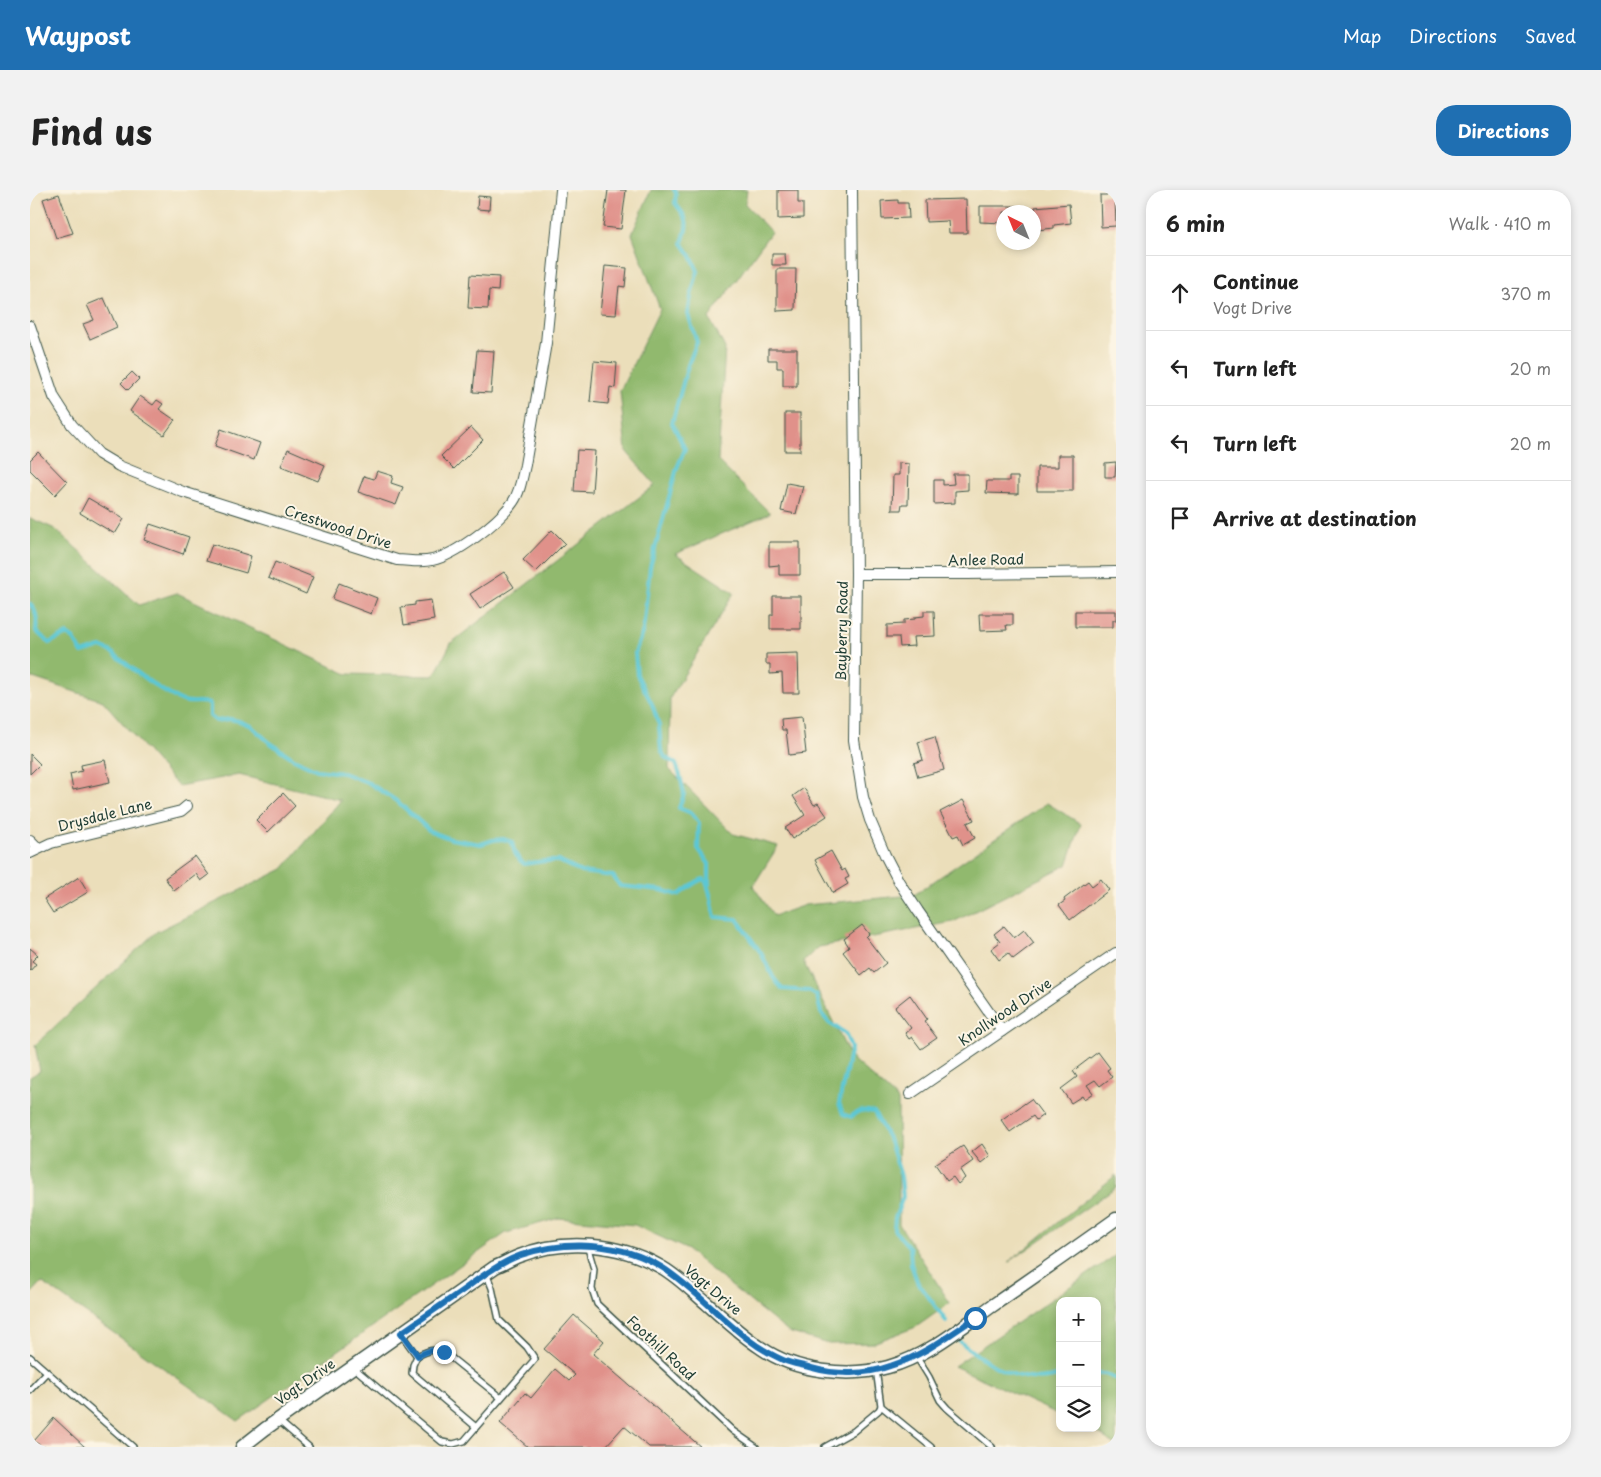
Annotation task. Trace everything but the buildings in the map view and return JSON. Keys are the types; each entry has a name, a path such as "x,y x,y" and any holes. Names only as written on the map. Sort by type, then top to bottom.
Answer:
{"street":[{"name":"Crestwood Drive","path":"30,326 54,397 72,425 98,454 119,466 183,492 397,560 429,561 442,558 487,528 514,501 520,485 546,343 561,190"},
{"name":"Bayberry Road","path":"852,190 856,574 854,740 863,797 885,855 899,882 1002,1031"},
{"name":"Anlee Road","path":"856,574 1116,572"},
{"name":"Drysdale Lane","path":"34,850 52,842 181,811 187,806"},
{"path":"30,840 34,850"},
{"name":"Knollwood Drive","path":"910,1094 1116,953"},
{"name":"Vogt Drive","path":"242,1447 486,1273 520,1255 556,1246 587,1245 633,1253 662,1267 675,1276 762,1349 784,1360 822,1371 837,1373 859,1372 889,1367 932,1347 1116,1219"}],"lane":[{"name":"Foothill Road","path":"587,1245 594,1269 592,1289 597,1304 733,1431 756,1447"},
{"path":"353,1367 442,1442 453,1444 464,1441 535,1359 527,1347 498,1320 492,1288 486,1273"},
{"path":"401,1333 418,1356"},
{"path":"476,1427 412,1373 413,1365 418,1356 427,1351 438,1350 444,1352 501,1398"},
{"path":"30,1356 133,1447"},
{"path":"916,1356 940,1400 992,1447"},
{"path":"825,1447 854,1432 879,1410 876,1369"},
{"path":"30,1390 47,1372"},
{"path":"880,1406 931,1447"},
{"path":"278,1420 309,1447"}],"green space":[{"path":"651,190 747,190 745,204 771,232 709,318 725,348 718,461 770,513 675,554 734,593 670,698 669,769 733,834 778,846 753,886 774,916 805,905 914,895 1047,803 1081,824 1067,865 953,922 819,947 803,961 851,1058 898,1100 899,1224 950,1303 916,1327 873,1343 829,1344 788,1332 686,1249 635,1225 559,1218 506,1233 238,1421 42,1282 30,1295 30,1077 40,1071 35,1045 156,932 283,869 341,800 239,775 178,786 103,701 30,677 30,518 55,529 139,605 177,593 347,674 434,676 451,643 655,485 626,451 620,391 660,309 632,234"},
{"path":"1116,1175 1116,1187 1009,1262"},
{"path":"1116,1255 1116,1447 1096,1432 1101,1432 1101,1297 1056,1297 1056,1413 954,1366"}],"waterway":[{"path":"674,190 676,193 675,203 683,214 687,225 682,243 698,271 688,314 697,342 688,365 672,423 685,449 677,468 650,567 643,630 635,653 637,675 652,704 659,725 661,750 665,757 676,764 680,775 684,794 679,808 691,813 699,823 698,848 709,864 709,884"},
{"path":"30,604 36,613 36,631 49,643 67,634 74,639 82,653 101,647 110,651 164,692 186,702 210,704 210,716 216,721 230,719 239,721 251,726 269,742 294,759 317,770 343,773 369,783 398,802 430,831 451,839 481,844 503,839 512,842 516,854 524,864 559,861 581,872 613,876 620,886 661,890 678,895 704,879 715,917 737,919 761,953 773,977 782,989 809,991 817,996 821,1013 829,1023 845,1033 851,1048 839,1103 843,1114 851,1117 862,1111 874,1112 890,1142 901,1176 903,1197 895,1218 894,1230 910,1248 911,1264 917,1281 946,1321"},
{"path":"959,1341 981,1358 1006,1372 1033,1378 1056,1376"},
{"path":"1101,1374 1116,1379"}],"route":[{"path":"444,1352 438,1350 427,1351 418,1356 401,1333 495,1267 520,1255 556,1246 587,1245 633,1253 662,1267 675,1276 762,1349 784,1360 822,1371 837,1373 859,1372 889,1367 925,1352 975,1318"}]}
